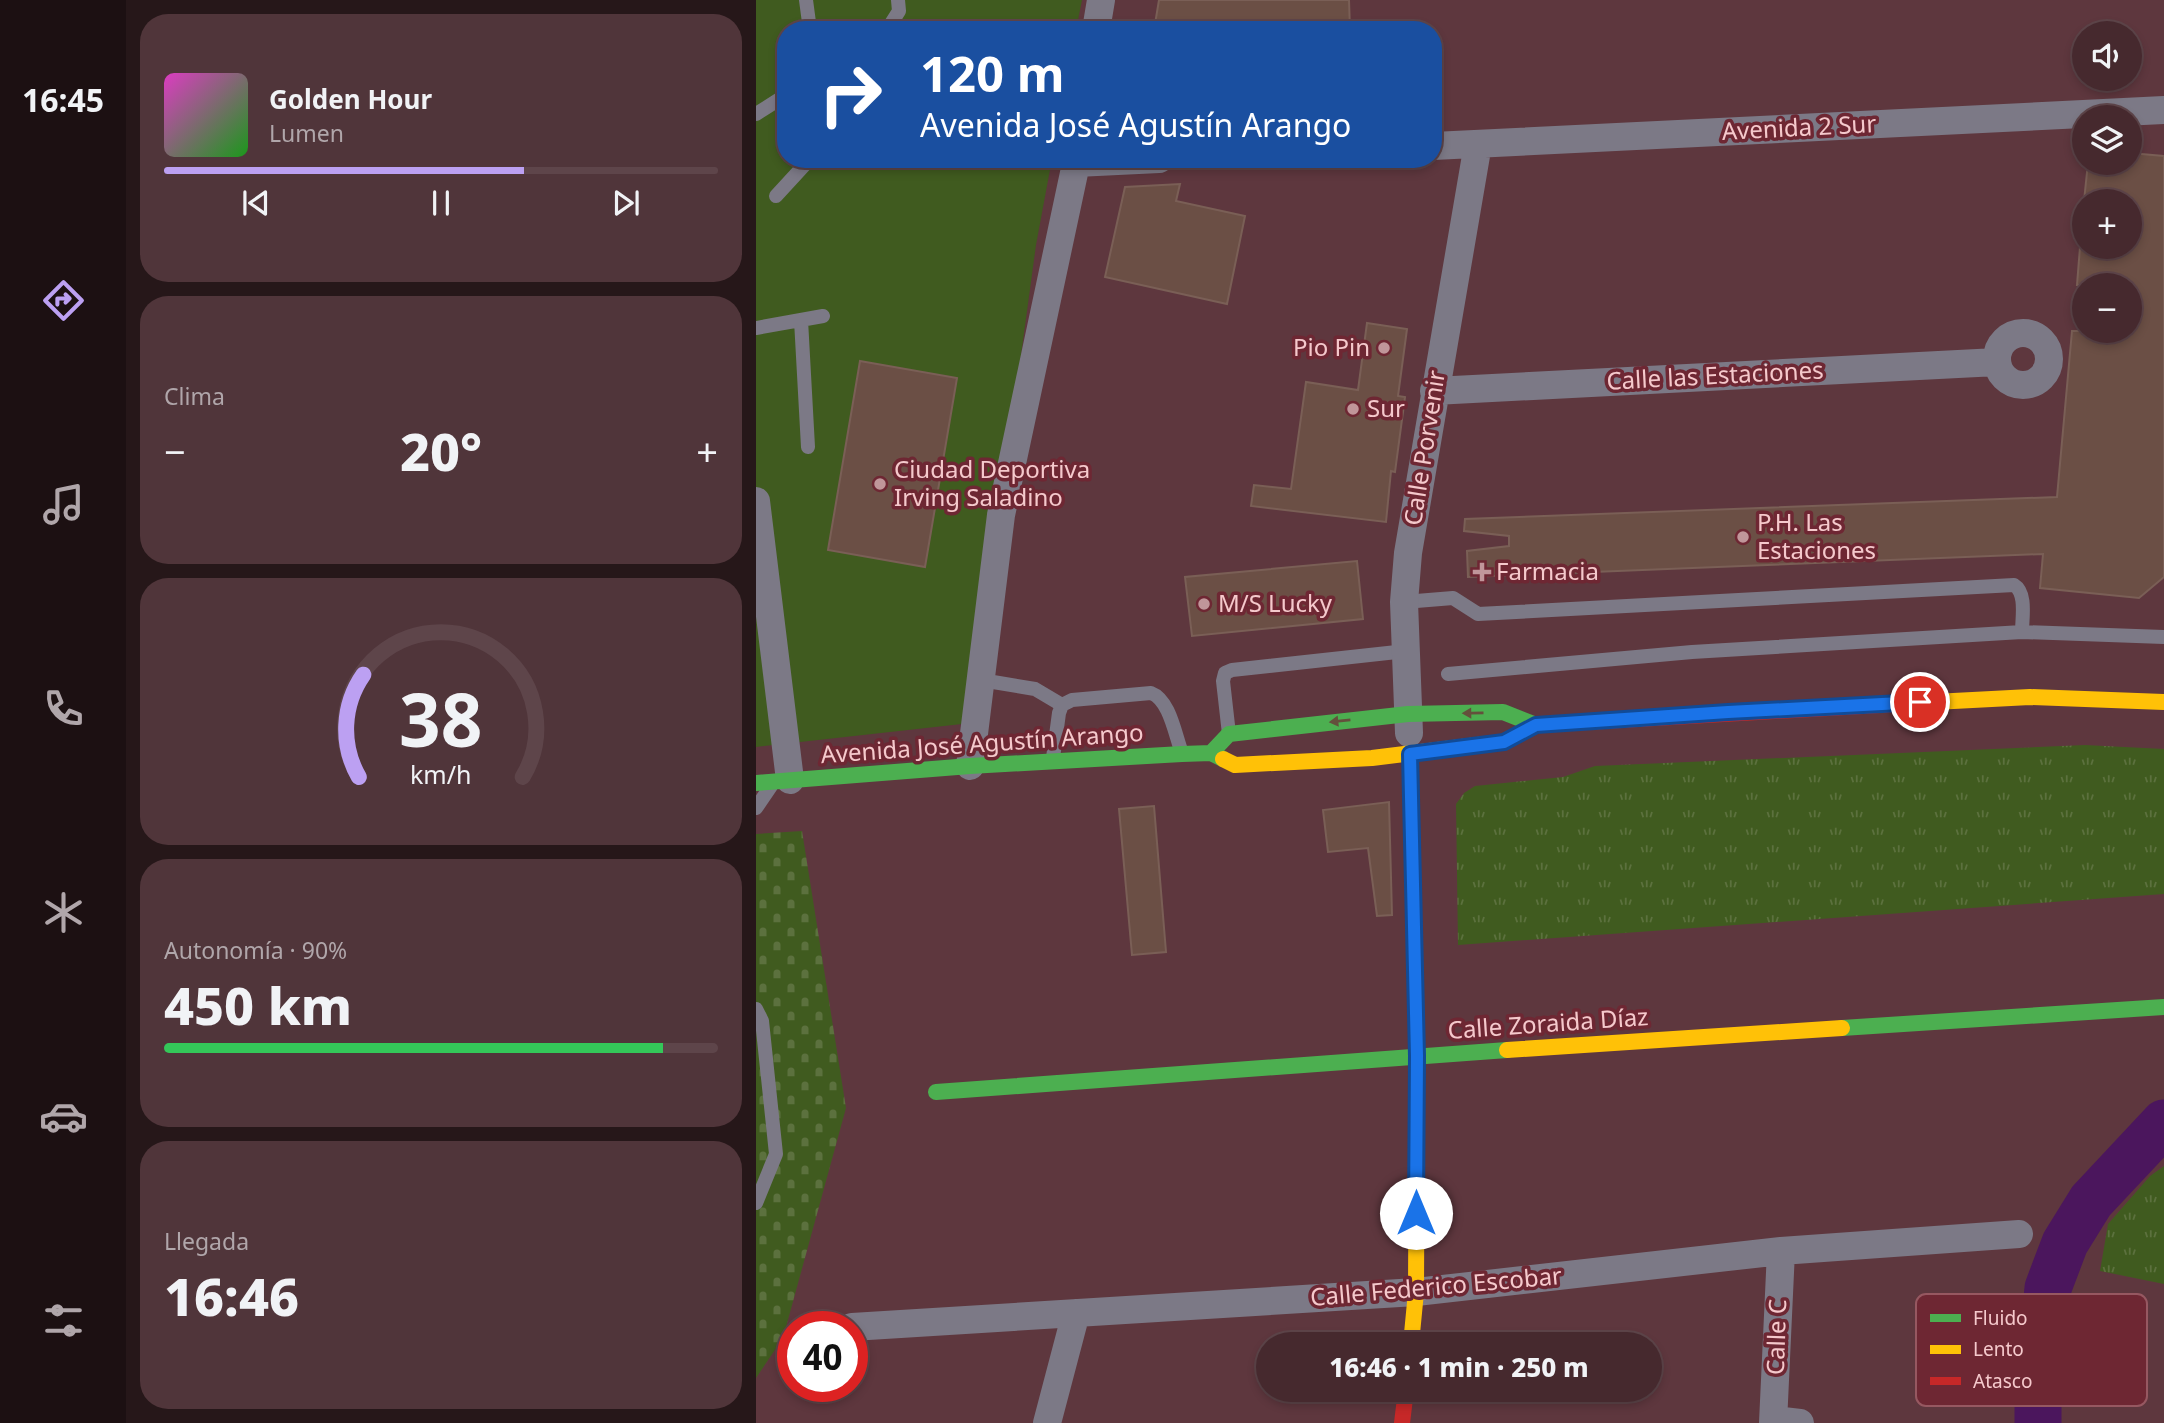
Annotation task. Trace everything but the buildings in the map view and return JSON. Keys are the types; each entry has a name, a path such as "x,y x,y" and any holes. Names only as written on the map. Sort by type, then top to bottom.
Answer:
{"street":[{"path":"1098,21 1101,0"},
{"name":"Avenida 2 Sur","path":"1442,146 2164,110"},
{"name":"Calle Porvenir","path":"1410,754 1404,602 1408,553 1478,144"},
{"path":"970,765 1001,515 1075,168"},
{"name":"Calle las Estaciones","path":"1434,391 1997,362"},
{"path":"756,501 782,781"},
{"name":"Avenida José Agustín Arango","path":"756,783 970,765 1182,754 1211,753 1235,765 1410,754 1504,742 1536,725 1728,712 2030,697 2164,702"},
{"name":"Avenida José Agustín Arango","path":"1229,734 1408,714 1503,712 1536,725"},
{"path":"1211,753 1229,734"},
{"path":"1410,754 1417,1056 1416,1292 1412,1332"},
{"name":"Calle Zoraida Díaz","path":"936,1092 1417,1056 2164,1007"},
{"name":"Calle Federico Escobar","path":"868,1326 1416,1292 1781,1251 2018,1234"},
{"name":"Calle C","path":"1781,1251 1782,1422"},
{"path":"1047,1423 1076,1313"},
{"path":"1402,1423 1405,1402"}],"lane":[{"path":"806,0 809,21"},
{"path":"893,21 899,11 898,0"},
{"path":"756,114 777,101"},
{"path":"776,196 802,168"},
{"path":"756,328 822,316"},
{"path":"801,320 808,447"},
{"path":"1404,602 1453,598 1478,614 2014,584 2022,594 2022,632"},
{"path":"1448,674 1692,652 2022,632 2164,637"},
{"path":"1229,734 1223,681 1225,673 1232,670 1406,651"},
{"path":"981,680 1035,689 1062,705"},
{"path":"1053,762 1062,705 1072,700 1151,693 1159,696 1164,704 1182,754"},
{"path":"756,808 782,781"},
{"path":"756,1009 762,1021 776,1153 756,1203"}],"green space":[{"name":"Ciudad Deportiva Irving Saladino","path":"756,0 1082,0 1078,21 777,21 777,168 1050,168 1036,245 971,723 756,747"},
{"path":"2085,745 2164,749 2164,894 1458,945 1456,804 1464,793 1475,786 1563,777 1595,766"},
{"path":"802,831 846,1108 790,1311 777,1311 777,1347 756,1378 756,834"},
{"path":"2164,1166 2164,1284 2100,1271 2108,1224 2150,1176"}],"waterway":[{"path":"2047,1294 2065,1243 2091,1201 2164,1123"},
{"path":"2038,1406 2038,1423"}],"traffic: fast":[{"path":"1211,753 1229,734 1408,714 1503,712 1536,725"},
{"path":"756,783 970,766 1182,754 1211,753 1223,759"},
{"path":"1842,1028 2164,1007"},
{"path":"936,1092 1507,1050"}],"traffic: slow":[{"path":"1915,703 2030,697 2164,702"},
{"path":"1223,759 1235,765 1372,758 1486,744"},
{"path":"1410,754 1417,1056 1416,1292 1412,1332"},
{"path":"1507,1050 1842,1028"}],"traffic: jam":[{"path":"1486,744 1504,742 1536,725 1915,703"},
{"path":"1402,1423 1405,1402"}],"place":[{"name":"Pio Pin","path":"1384,348"},
{"name":"Sur","path":"1353,409"},
{"name":"Ciudad Deportiva Irving Saladino","path":"880,484"},
{"name":"P.H. Las Estaciones","path":"1743,537"},
{"name":"Farmacia","path":"1482,572"},
{"name":"M/S Lucky","path":"1204,604"}],"route":[{"path":"1416,1213 1417,1056 1410,754 1504,742 1536,725 1920,702"}]}
